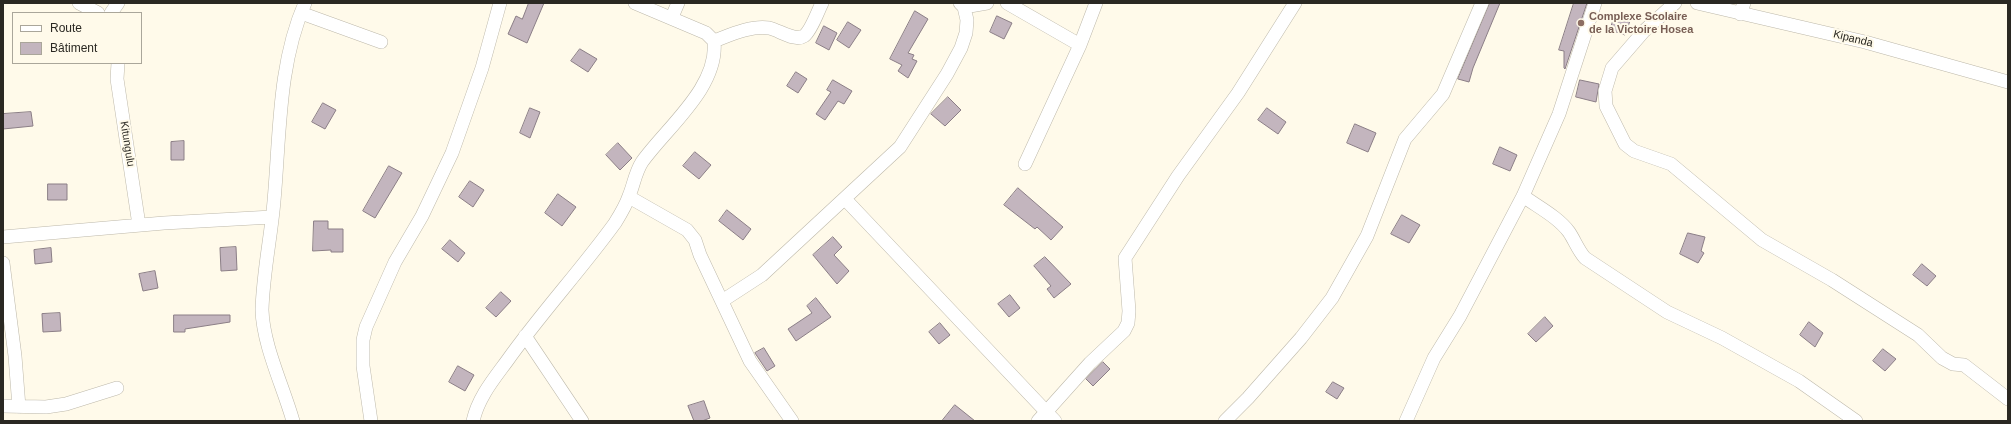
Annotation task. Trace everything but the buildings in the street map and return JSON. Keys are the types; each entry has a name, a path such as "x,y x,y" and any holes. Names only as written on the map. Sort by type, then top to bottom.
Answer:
{"street":[{"path":"79,3 96,12"},
{"path":"111,12 118,3"},
{"path":"370,421 363,366 363,340 366,327 395,262 422,216 452,153 482,68 500,3"},
{"path":"473,421 479,403 487,388 525,336 616,222 629,197 637,171 699,92 715,56 714,41 697,28 635,3"},
{"path":"672,18 678,3"},
{"path":"714,41 748,30 768,28 797,38 803,37 807,33 822,3"},
{"path":"722,301 762,275 900,148 947,74 966,33 967,20 962,5 987,3"},
{"path":"1007,3 1080,45"},
{"path":"1025,164 1080,45 1096,3"},
{"path":"845,199 1046,418 1090,362 1124,331 1128,323 1129,311 1125,258 1178,176 1238,93 1295,3"},
{"path":"1226,421 1301,338 1332,298 1367,236 1405,139 1444,94 1482,3"},
{"path":"1406,421 1434,358 1460,316 1523,196 1559,114 1595,3"},
{"path":"1675,3 1644,31 1612,68 1605,91 1606,106 1625,144 1634,151 1671,164 1766,243 1832,280 1918,335 1942,358 1953,364 1964,365 2008,399"},
{"name":"Kipanda","path":"1697,3 1742,9 1763,18 1865,42 2008,82"},
{"path":"293,421 262,324 262,296 272,217 283,84 292,40 303,8 381,42"},
{"name":"Kitungulu","path":"118,64 117,79 139,225"},
{"path":"1523,196 1561,223 1569,232 1578,250 1586,258 1667,312 1722,338 1799,381 1856,421"},
{"path":"629,197 687,230 696,240 700,255 750,361 792,421"},
{"path":"3,237 139,225 272,217"},
{"path":"3,263 15,356 19,407"},
{"path":"525,336 582,421"},
{"path":"3,406 46,408 66,404 117,388"}],"place":[{"name":"Complexe Scolaire de la Victoire Hosea","path":"1581,23"}]}
